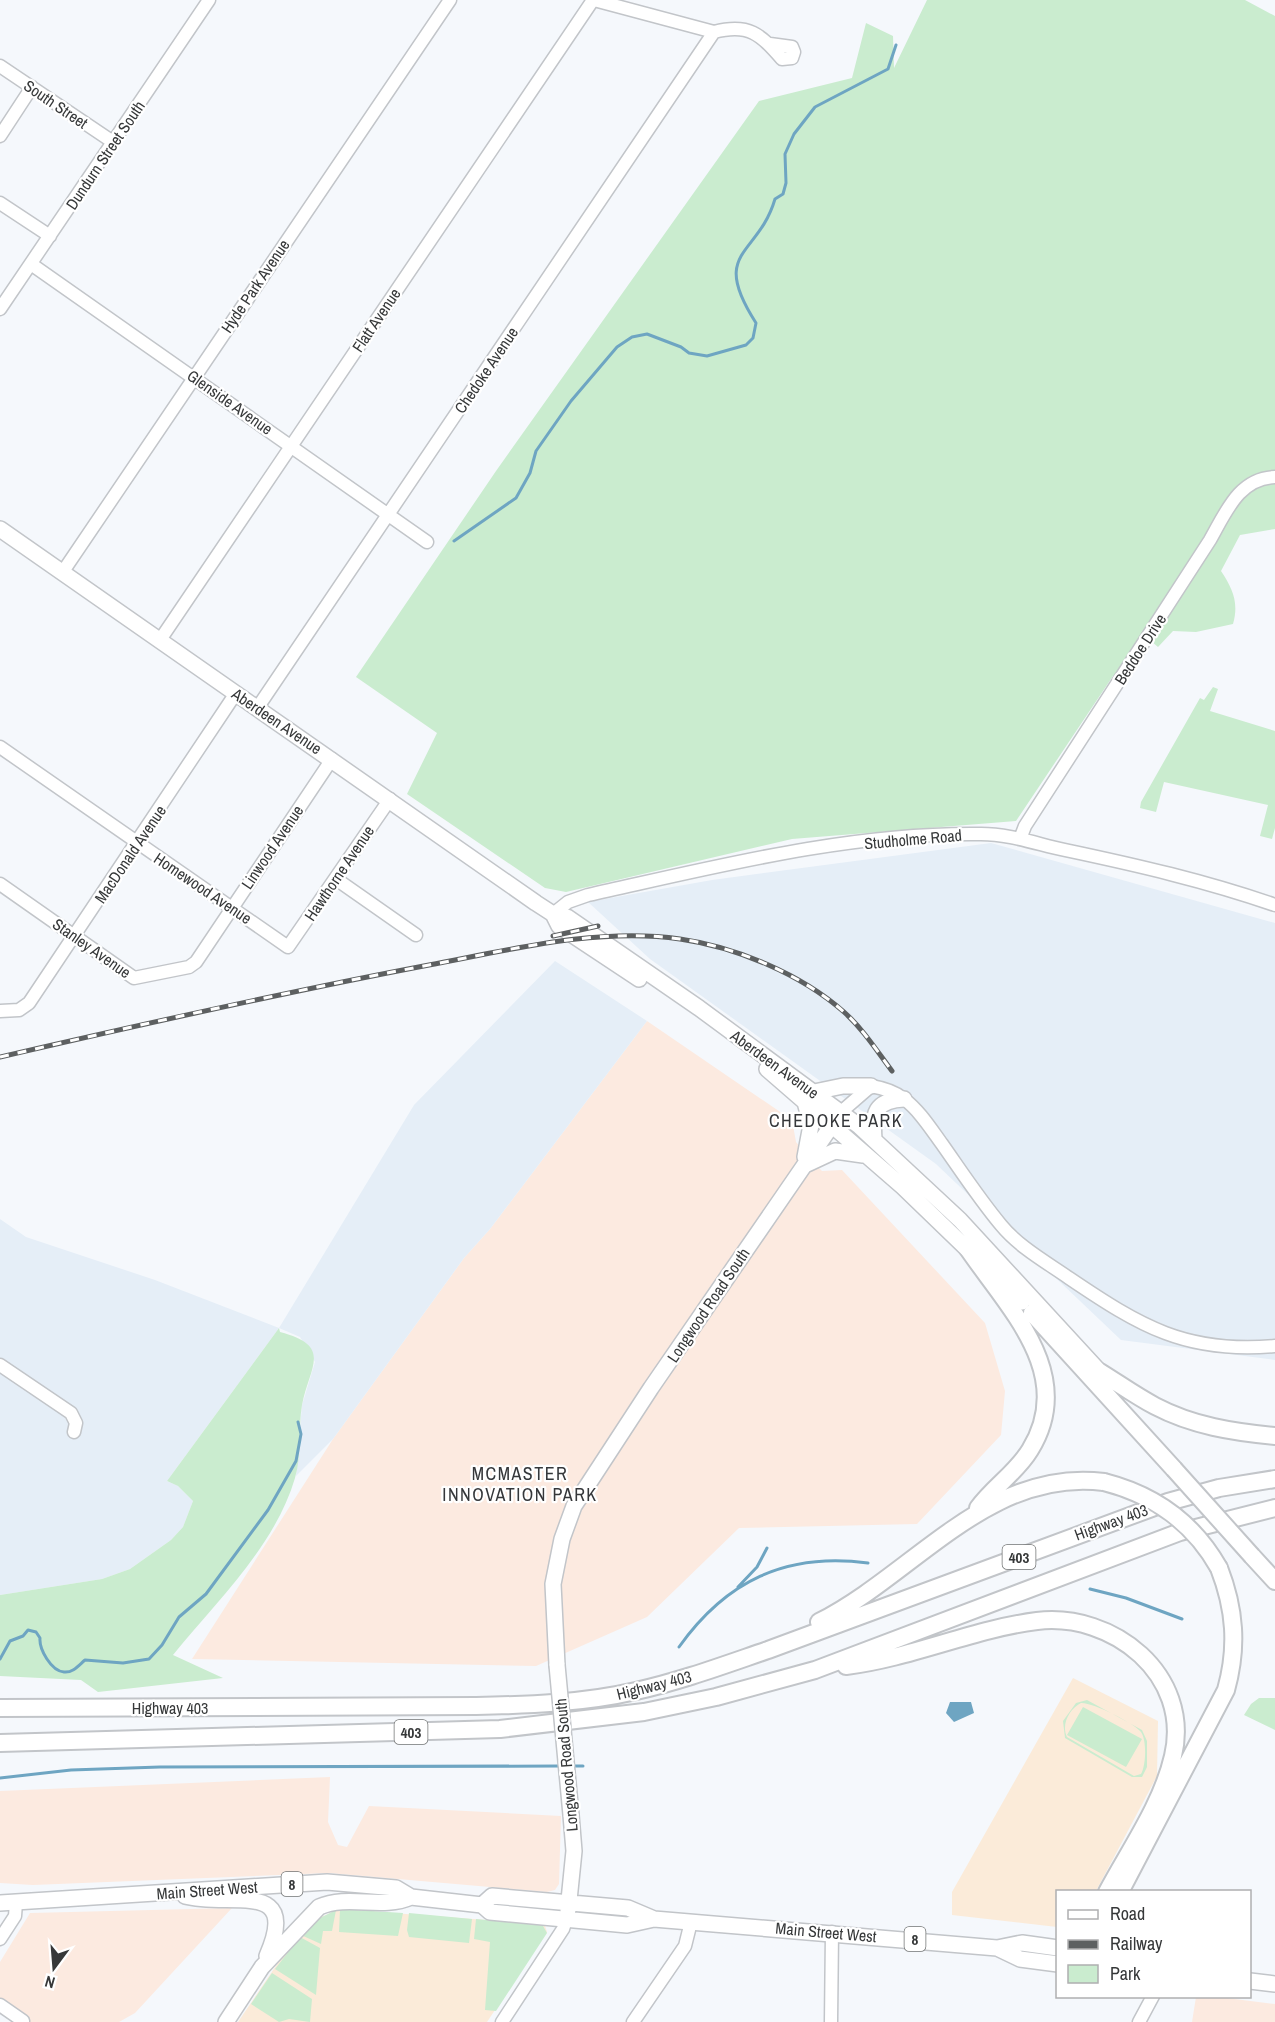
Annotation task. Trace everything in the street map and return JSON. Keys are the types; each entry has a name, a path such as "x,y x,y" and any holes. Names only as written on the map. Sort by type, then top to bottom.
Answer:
{"highway":[{"path":"966,1246 1033,1342 1046,1387 1043,1417 1032,1448 1019,1466 982,1502 973,1516"},
{"path":"1032,1312 1179,1467 1255,1552 1275,1581"},
{"path":"1100,1372 1153,1406 1192,1422 1230,1431 1275,1436"},
{"path":"1100,1372 1179,1467"},
{"name":"Highway 403","path":"0,1708 238,1709 541,1704 635,1692 703,1673 768,1650 1168,1502 1219,1488 1275,1479"},
{"path":"768,1650 871,1591 973,1516 1014,1493 1042,1484 1074,1480 1104,1482 1146,1497 1177,1516 1202,1542 1218,1568 1229,1595 1234,1623 1234,1654 1227,1690 1121,1890"},
{"name":"Highway 403","path":"0,1743 261,1737 537,1726 609,1718 681,1705 815,1670 1180,1532 1275,1508"},
{"path":"1122,1553 1275,1519"},
{"path":"1255,1552 1275,1567"},
{"path":"815,1670 861,1664 1018,1625 1054,1620 1098,1627 1137,1650 1154,1671 1167,1695 1173,1713 1174,1753 1161,1790 1108,1890"}],"main road":[{"name":"Aberdeen Avenue","path":"0,529 553,914 559,926 810,1097 836,1118 874,1161 966,1246 1032,1312"},
{"path":"802,1167 811,1125 810,1097 843,1086 871,1086"},
{"path":"874,1139 873,1120 878,1109 892,1099 904,1099"},
{"name":"Aberdeen Avenue","path":"836,1118 874,1139 960,1220 1100,1372"},
{"name":"Longwood Road South","path":"566,1920 570,1903 574,1851 557,1665 554,1584 562,1539 574,1506 612,1446 836,1118"},
{"path":"802,1167 835,1150 850,1151 874,1161"},
{"name":"Main Street West","path":"8,1903 327,1882 396,1888 411,1897 482,1905 490,1912 566,1920 627,1925 654,1919 832,1932 998,1948 1022,1943 1056,1948"},
{"path":"171,1892 203,1901 254,1899 267,1904 275,1913 277,1932 262,1967"},
{"name":"Main Street West","path":"482,1905 492,1896 628,1908 654,1919"},
{"path":"225,2022 262,1967 319,1907 330,1902 352,1900 396,1904 411,1897"},
{"name":"Main Street West","path":"998,1948 1020,1959 1056,1964"},
{"path":"1251,1980 1275,1984"}],"street":[{"name":"Dundurn Street South","path":"0,309 209,0"},
{"name":"Hyde Park Avenue","path":"62,573 450,0"},
{"path":"593,0 714,32 735,27 746,28 770,44"},
{"name":"Flatt Avenue","path":"160,640 593,0"},
{"name":"Chedoke Avenue","path":"258,708 714,32"},
{"name":"South Street","path":"0,66 113,142"},
{"path":"0,136 32,87"},
{"path":"0,203 50,236"},
{"name":"Glenside Avenue","path":"31,264 194,376 427,542"},
{"name":"Beddoe Drive","path":"1020,839 1025,826 1204,550 1228,508 1245,485 1263,477 1275,477"},
{"name":"MacDonald Avenue","path":"0,1011 19,1010 28,1004 237,693"},
{"name":"Homewood Avenue","path":"0,747 288,946"},
{"name":"Linwood Avenue","path":"193,965 332,759"},
{"name":"Hawthorne Avenue","path":"288,946 390,799"},
{"name":"Studholme Road","path":"553,914 568,902 588,895 812,848 981,834 1020,839 1208,882 1275,905"},
{"path":"336,879 416,936"},
{"name":"Stanley Avenue","path":"0,884 134,978 193,965"},
{"path":"871,1086 891,1091 904,1099 932,1130 1007,1233 1102,1301 1137,1322 1185,1341 1217,1346 1275,1346"},
{"name":"Longwood Road South","path":"836,1118 871,1086"},
{"path":"0,1365 71,1413 76,1423 74,1432"},
{"path":"0,1939 15,1916 8,1903"},
{"name":"Longwood Road South","path":"502,2022 563,1929 566,1920"},
{"path":"633,2022 685,1947 691,1922"},
{"path":"831,2022 832,1932"},
{"path":"1139,2022 1152,1998"},
{"path":"0,2005 23,2021"}],"shaded area":[{"path":"991,843 1275,923 1275,1360 1121,1340 936,1164 650,959 588,902 712,880"},
{"path":"555,961 647,1021 490,1229 464,1258 333,1439 296,1476 302,1405 315,1362 300,1337 279,1328 414,1105"},
{"name":"MCMASTER INNOVATION PARK","path":"647,1021 792,1120 796,1142 807,1156 822,1171 842,1170 985,1323 1005,1391 1001,1435 917,1524 739,1528 647,1617 536,1666 192,1659 333,1439 464,1258 490,1229"},
{"path":"0,1219 26,1237 155,1280 279,1328 167,1481 178,1486 193,1501 183,1527 171,1540 130,1569 102,1579 0,1595"},
{"path":"1073,1678 1158,1721 1157,1776 1097,1890 1056,1890 1056,1927 952,1915 952,1892"},
{"path":"330,1777 328,1822 338,1845 347,1847 369,1806 561,1816 559,1884 555,1890 547,1892 329,1873 33,1885 0,1883 0,1791"},
{"path":"232,1908 135,2013 119,2022 15,2022 0,2012 0,1962 30,1913"},
{"path":"339,1909 540,1924 545,1926 547,1932 487,2022 238,2022 286,1951 317,1919"},
{"path":"1196,1998 1227,1998 1275,2004 1275,2022 1192,2022"}],"green space":[{"path":"927,0 1245,0 1275,16 1275,529 1240,535 1221,571 1234,596 1233,624 1196,632 1173,631 1158,647 1145,636 1117,675 1113,676 1016,821 792,839 566,892 545,888 407,794 437,733 356,677 496,471 759,101 852,78 866,23 893,36 894,68"},
{"path":"1213,687 1218,689 1210,711 1275,731 1275,828 1272,839 1260,836 1268,805 1164,782 1156,812 1140,808 1141,802 1200,698 1204,700"},
{"path":"279,1328 280,1332 307,1344 313,1351 314,1360 302,1405 295,1478 274,1527 259,1550 173,1655 223,1678 98,1692 81,1680 0,1676 0,1595 102,1579 130,1569 171,1540 183,1527 193,1501 178,1486 167,1481"},
{"path":"1259,1698 1275,1698 1275,1730 1244,1715 1251,1704"},
{"path":"1087,1700 1111,1713 1081,1703 1067,1718 1065,1732 1067,1737 1134,1776 1141,1774 1143,1770 1145,1747 1141,1732 1131,1724 1142,1730 1147,1741 1147,1767 1142,1777 1132,1777 1065,1738 1063,1721 1076,1703"},
{"path":"1083,1707 1142,1739 1126,1767 1067,1735"},
{"path":"340,1909 403,1913 398,1936 339,1932"},
{"path":"336,1910 332,1931 323,1931 321,1944 301,1935 316,1920"},
{"path":"409,1913 472,1919 469,1943 409,1937 407,1930"},
{"path":"476,1919 539,1925 543,1926 547,1933 496,2011 485,2010 490,1942 474,1939"},
{"path":"300,1937 320,1948 316,1995 275,1969"},
{"path":"272,1973 312,1999 310,2022 289,2019 279,2022 251,2004"}],"water":[{"path":"950,1702 971,1702 974,1713 954,1722 946,1713"}],"waterway":[{"path":"454,541 516,498 530,473 536,451 571,401 617,347 632,337 647,334 681,347 689,353 707,356 746,345 753,338 756,323 743,299 737,281 737,267 742,255 767,218 775,199 783,194 786,183 785,154 794,134 815,107 888,69 896,45"},
{"path":"0,1659 10,1641 23,1636 28,1630 36,1632 50,1664 59,1671 73,1670 85,1660 123,1663 149,1659 162,1645 179,1617 206,1594 268,1510 296,1461 301,1434 298,1422"},
{"path":"738,1587 757,1567 767,1548"},
{"path":"679,1647 717,1604 760,1576 785,1567 810,1562 868,1563"},
{"path":"1090,1589 1126,1598 1182,1619"},
{"path":"0,1778 71,1770 160,1767 560,1766"},
{"path":"570,1766 583,1766"}],"railway":[{"path":"553,936 598,926"},
{"path":"0,1057 268,997 522,947 586,938 649,936 680,939 723,948 788,974 827,998 844,1012 864,1033 892,1071"}],"district":[{"name":"CHEDOKE PARK","path":"836,1120"},
{"name":"MCMASTER INNOVATION PARK","path":"520,1483"}]}
